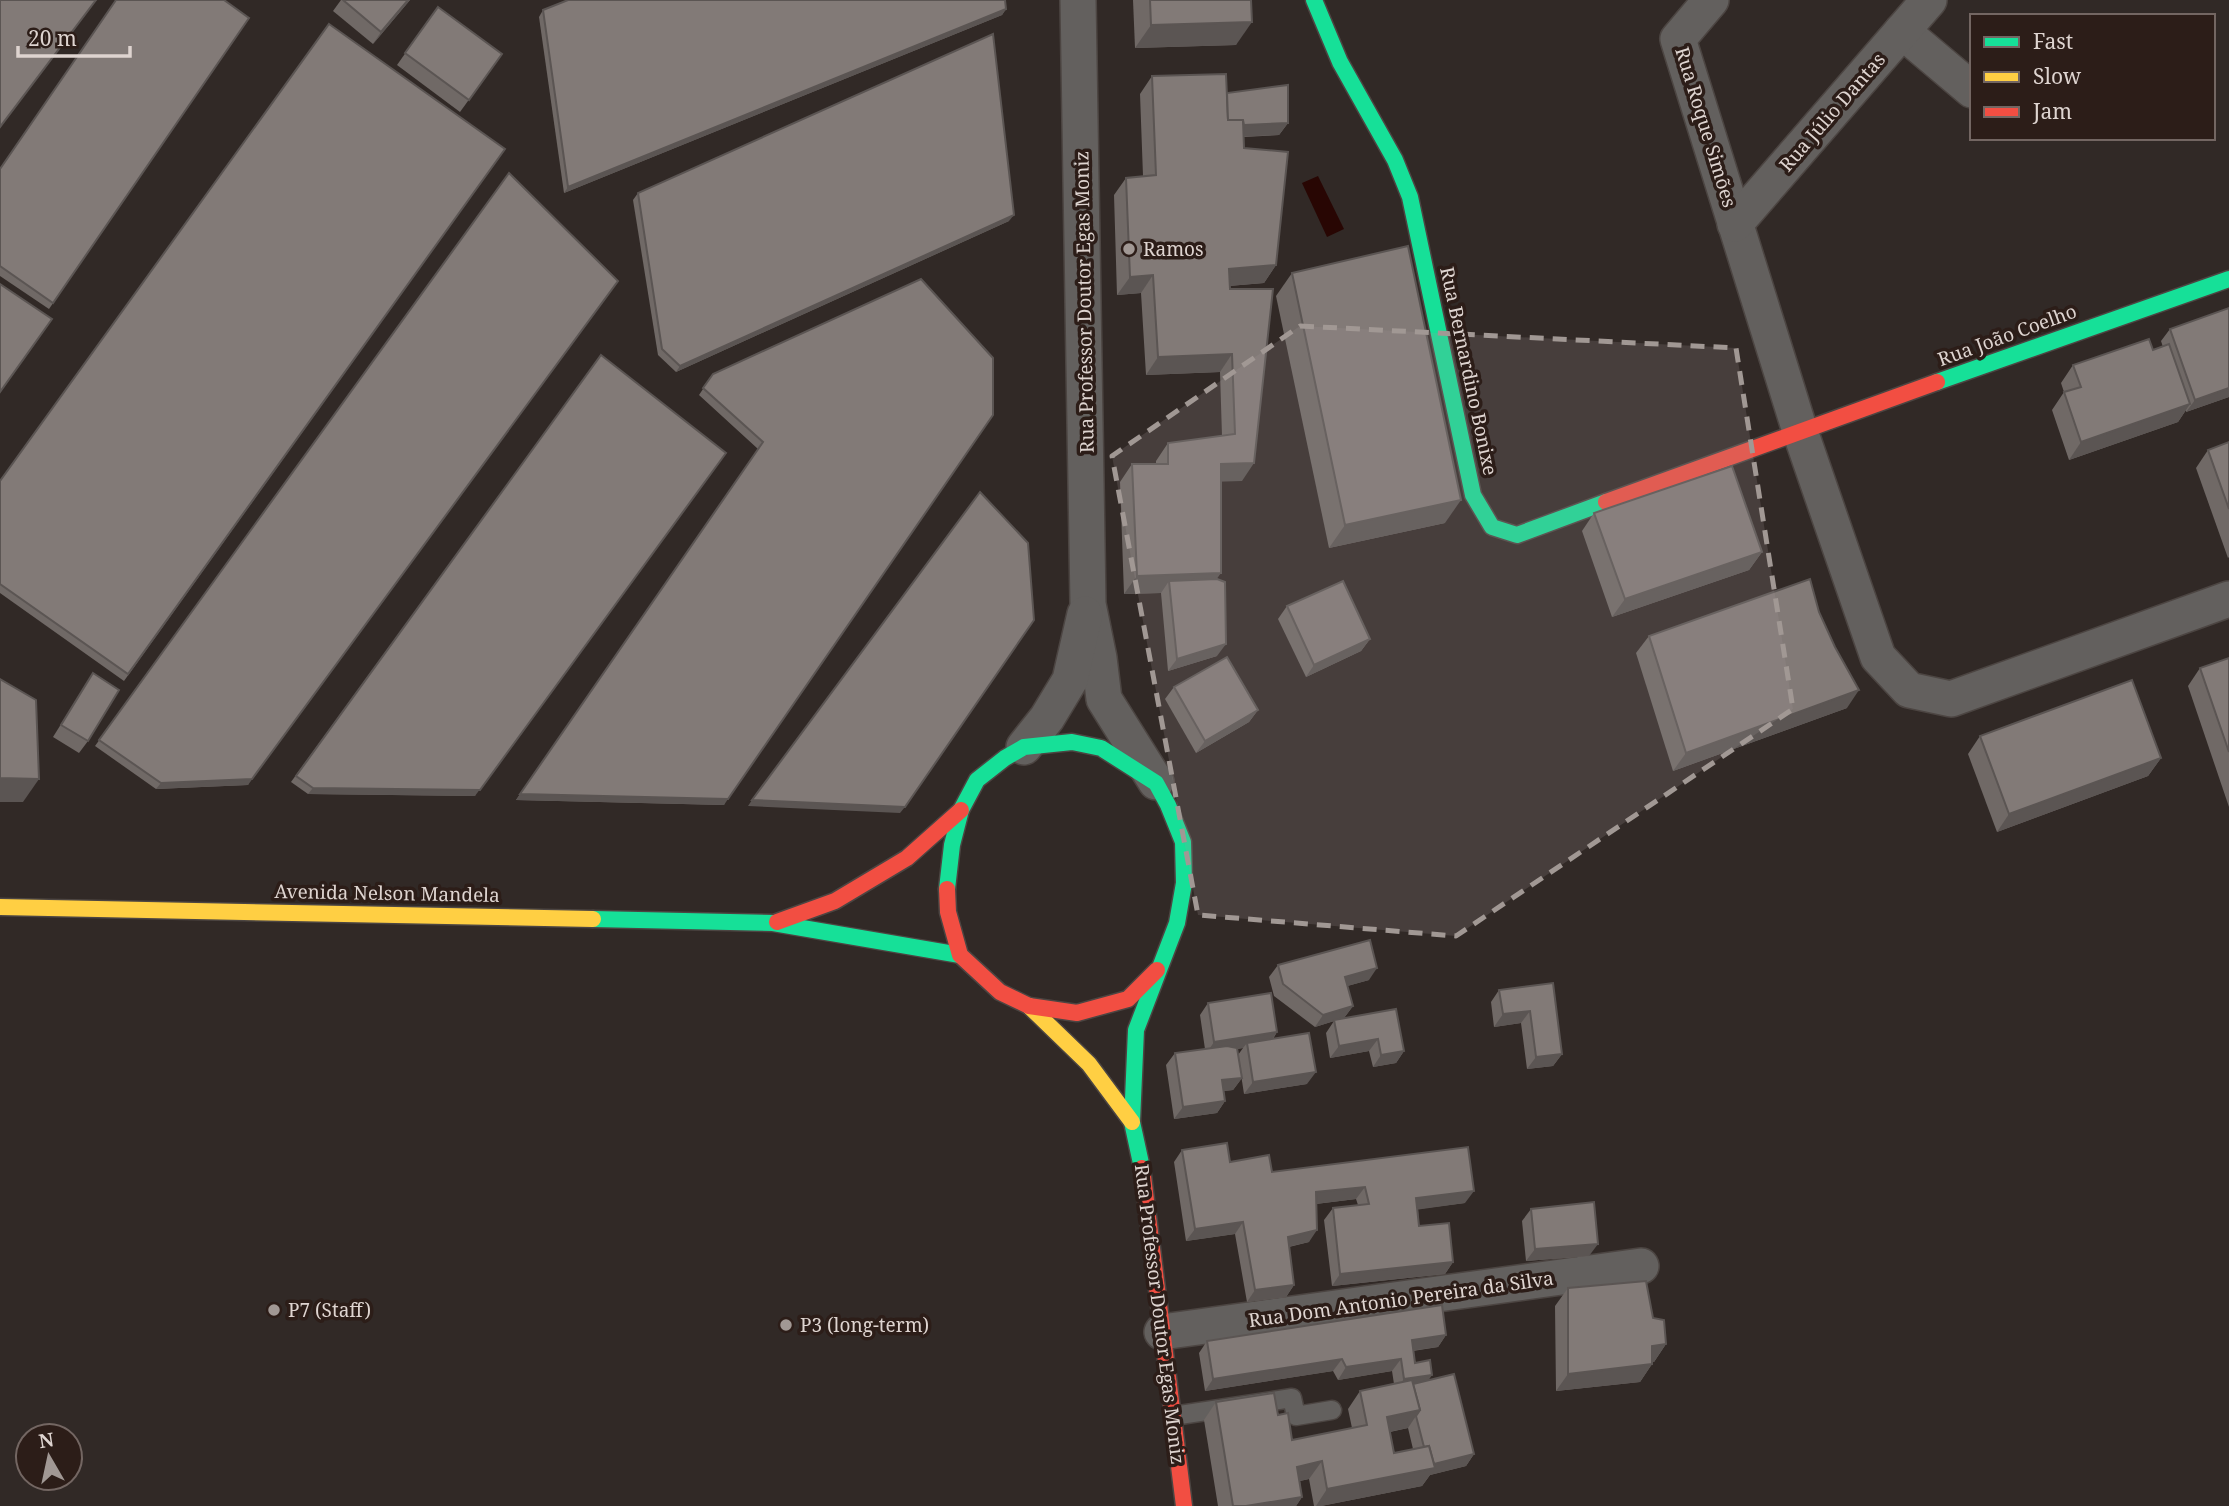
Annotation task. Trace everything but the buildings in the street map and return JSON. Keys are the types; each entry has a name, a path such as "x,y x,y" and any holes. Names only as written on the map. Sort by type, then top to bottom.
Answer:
{"street":[{"name":"Rua Professor Doutor Egas Moniz","path":"1078,0 1088,604"},
{"name":"Rua Bernardino Bonixe","path":"1314,0 1340,62 1395,160 1410,197 1473,495 1492,527 1517,535 1800,431"},
{"name":"Rua Roque Simões","path":"1711,0 1678,39 1735,224"},
{"name":"Rua Júlio Dantas","path":"1735,224 1929,0"},
{"path":"1902,30 1970,88"},
{"path":"1735,224 1800,431 1878,657 1909,690 1951,699 2229,599"},
{"name":"Rua João Coelho","path":"1800,431 2229,279"},
{"path":"1088,604 1070,680 1047,718 1024,747 977,780 961,810 947,878 948,912 960,955 1000,992 1029,1006 1077,1013 1128,999 1157,970"},
{"path":"1088,604 1104,699 1168,804 1183,842 1184,883 1177,923 1136,1030 1132,1122"},
{"path":"1024,747 1072,742 1101,748 1156,783"},
{"path":"773,923 835,901 895,866 961,810"},
{"name":"Avenida Nelson Mandela","path":"0,907 773,923"},
{"path":"773,923 960,955"},
{"path":"1029,1006 1089,1064 1132,1122"},
{"name":"Rua Professor Doutor Egas Moniz","path":"1132,1122 1141,1163 1184,1506"},
{"name":"Rua Dom Antonio Pereira da Silva","path":"1162,1332 1641,1266"}],"lane":[{"path":"1173,1416 1292,1398 1296,1416 1332,1410"}],"highlighted area":[{"path":"1300,326 1736,348 1793,709 1456,936 1198,915 1112,456"}],"shaded area":[{"path":"1318,176 1344,229 1327,237 1302,183"}],"traffic: fast":[{"path":"1314,0 1340,62 1395,160 1410,197 1473,495 1492,527 1517,535 1606,502"},
{"path":"1937,382 2229,279"},
{"path":"947,889 952,845 961,810 977,780 1024,747 1072,742 1101,748 1156,783 1183,842 1184,883 1177,923 1136,1030 1132,1122 1142,1168"},
{"path":"593,919 773,923 960,955"}],"traffic: slow":[{"path":"0,907 593,919"},
{"path":"1029,1006 1089,1064 1132,1122"}],"traffic: jam":[{"path":"1606,502 1937,382"},
{"path":"777,922 835,901 907,858 961,810"},
{"path":"947,889 948,912 960,955 1000,992 1029,1006 1077,1013 1128,999 1157,970"},
{"path":"1142,1168 1184,1506"}],"place":[{"name":"Ramos","path":"1129,249"},
{"name":"P7 (Staff)","path":"274,1310"},
{"name":"P3 (long-term)","path":"786,1325"}]}
